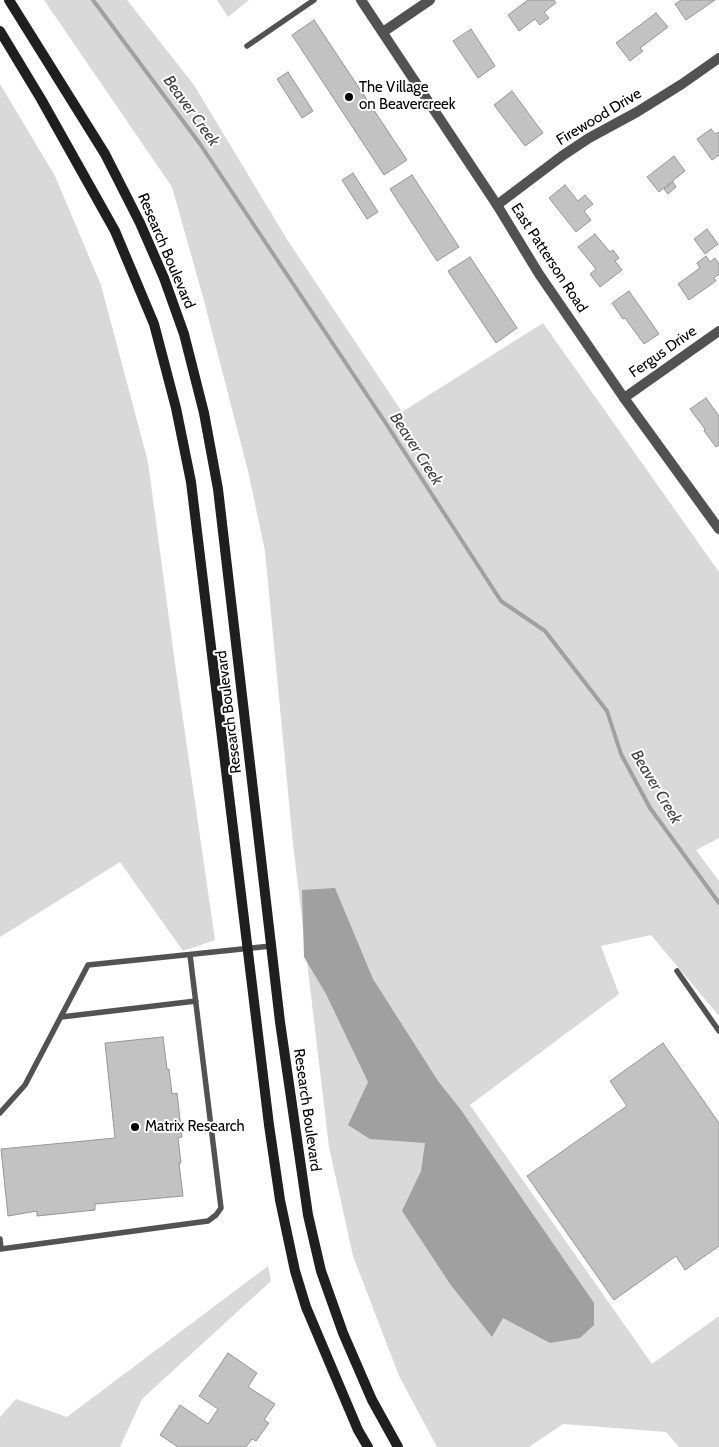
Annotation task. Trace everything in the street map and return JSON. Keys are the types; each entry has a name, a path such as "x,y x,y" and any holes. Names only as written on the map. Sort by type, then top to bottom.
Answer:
{"main road":[{"name":"Research Boulevard","path":"9,0 105,154 140,224 164,278 184,334 204,413 218,490 280,1022 308,1215 322,1271 343,1334 372,1400 398,1447"},
{"name":"Research Boulevard","path":"0,31 115,231 154,324 171,389 191,482 268,1125 280,1200 295,1271 309,1316 358,1430 368,1447"}],"street":[{"name":"East Patterson Road","path":"361,0 497,205 539,274 624,398 719,529"},
{"path":"383,32 430,0"},
{"name":"Firewood Drive","path":"497,205 589,138 659,98 719,58"},
{"name":"Fergus Drive","path":"624,398 719,331"}],"lane":[{"path":"246,46 314,0"},
{"path":"0,1113 25,1085 88,965 271,946"},
{"path":"0,1238 1,1249 208,1221 221,1208 190,955"},
{"path":"677,971 719,1031"},
{"path":"61,1017 196,1001"}],"shaded area":[{"path":"44,0 127,0 194,85 288,241 402,412 543,323 719,572 719,838 696,850 719,881 719,1016 651,935 601,946 619,994 470,1105 652,1364 719,1316 719,1447 679,1447 666,1432 563,1424 529,1447 437,1447 399,1376 353,1256 329,1147 293,844 265,551 248,471 172,187"},
{"path":"217,0 249,0 228,17"},
{"path":"0,84 55,176 101,285 148,462 215,940 183,951 120,862 0,937"},
{"path":"335,888 373,979 438,1081 461,1110 594,1303 594,1325 580,1338 550,1343 503,1318 492,1337 450,1284 402,1211 421,1171 425,1143 370,1139 348,1125 368,1082 326,994 304,957 302,890"},
{"path":"268,1266 271,1281 142,1399 120,1447 0,1447 0,1417 16,1399 67,1417"}],"building":[{"path":"528,0 554,0 556,3 544,12 549,18 540,25 535,19 519,31 508,15"},
{"path":"681,0 715,0 686,20 675,4"},
{"path":"656,13 668,27 640,48 643,51 630,61 616,43"},
{"name":"The Village on Beavercreek","path":"314,20 407,160 384,175 292,35"},
{"path":"471,29 495,66 478,78 453,41"},
{"path":"288,72 313,111 302,118 277,79"},
{"path":"512,91 543,133 525,146 494,105"},
{"path":"711,129 715,134 719,132 719,155 712,160 697,139"},
{"path":"674,156 685,171 659,192 647,177"},
{"path":"353,173 378,212 367,219 342,180"},
{"path":"412,175 459,247 437,261 390,189"},
{"path":"673,182 676,187 668,194 664,189"},
{"path":"565,185 578,201 585,195 593,204 584,211 591,220 576,232 549,198"},
{"path":"707,229 718,244 705,254 694,239"},
{"path":"595,234 610,252 613,250 619,258 615,261 622,270 600,287 590,274 596,269 578,247"},
{"path":"706,256 710,262 715,258 719,264 719,274 714,278 716,281 689,300 678,284 700,268 697,263"},
{"path":"470,257 517,328 496,343 448,271"},
{"path":"629,291 659,334 644,344 612,303"},
{"path":"706,398 719,416 719,445 716,447 690,409"},
{"path":"163,1037 172,1094 177,1093 182,1137 178,1138 183,1196 95,1204 95,1210 37,1216 37,1211 8,1216 1,1149 115,1138 105,1043"},
{"path":"663,1043 719,1123 719,1246 685,1270 676,1256 614,1300 527,1176 627,1106 610,1081"},
{"path":"228,1353 257,1373 248,1387 275,1404 264,1420 269,1423 256,1441 252,1439 246,1447 178,1447 160,1435 180,1405 208,1424 218,1409 199,1396"}],"waterway":[{"name":"Beaver Creek","path":"93,0 200,144 385,422 501,601 545,631 607,711 621,754 650,808 719,903"}],"place":[{"name":"The Village on Beavercreek","path":"349,97"},
{"name":"Matrix Research","path":"135,1127"}]}
